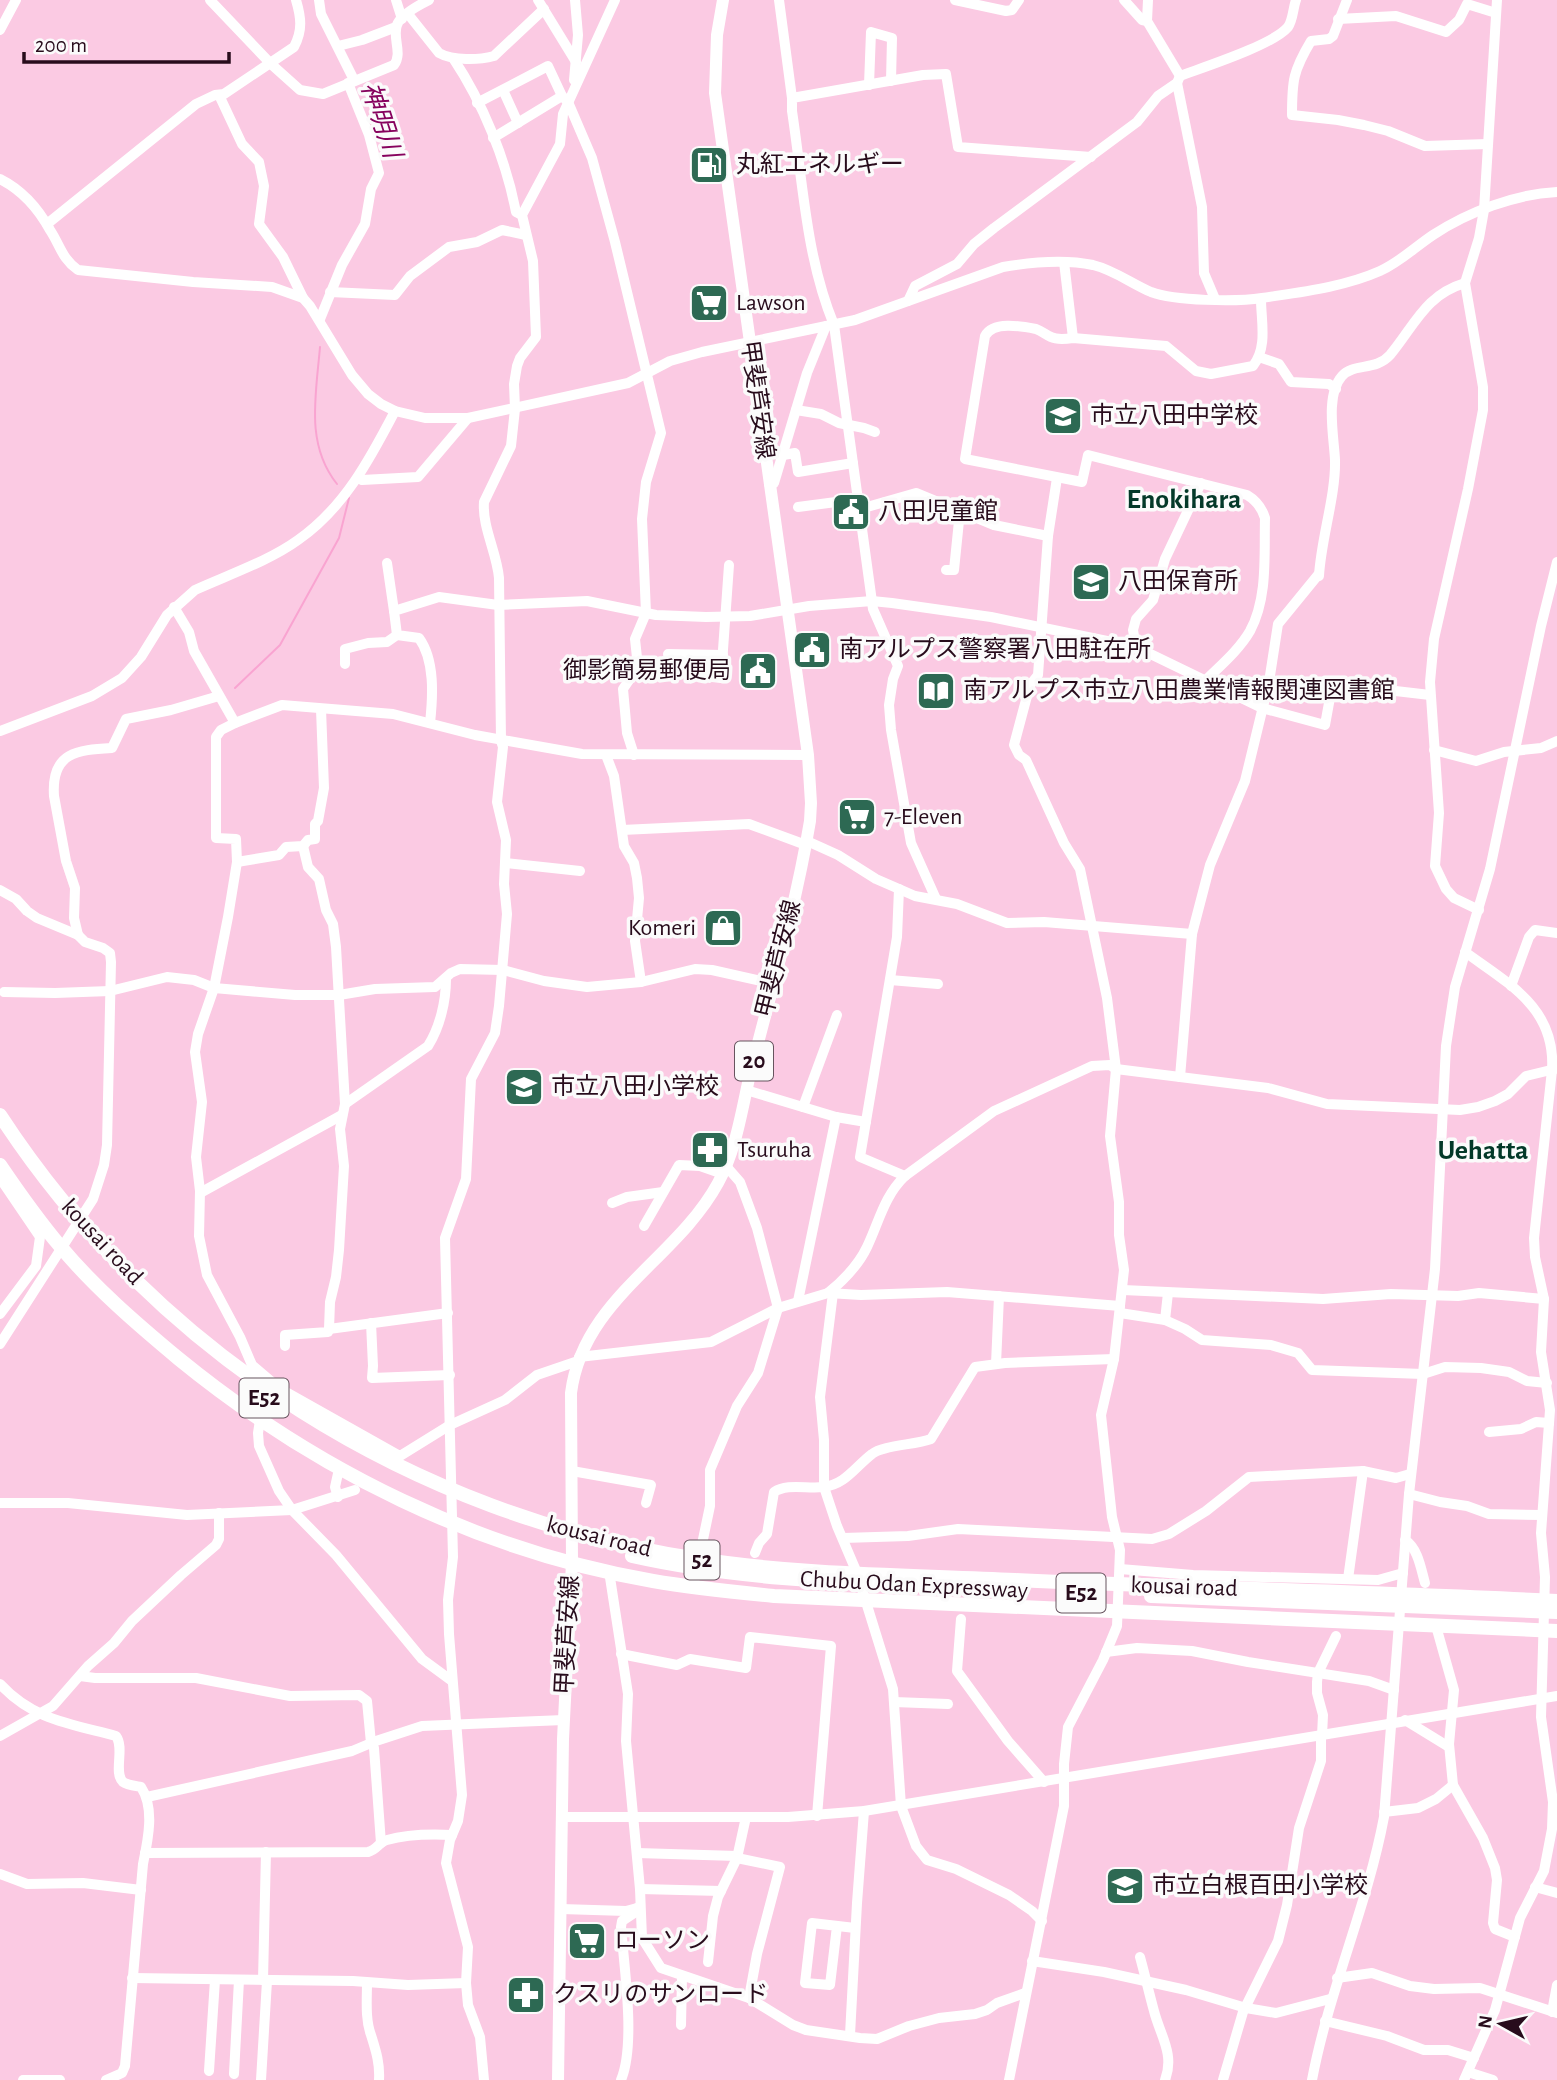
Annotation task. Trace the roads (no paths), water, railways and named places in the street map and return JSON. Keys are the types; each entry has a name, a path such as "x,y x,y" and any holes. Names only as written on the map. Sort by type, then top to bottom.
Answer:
{"highway":[{"name":"kousai road","path":"0,1115 79,1220 134,1279 224,1359 371,1452 452,1491 532,1520 625,1545 698,1559 857,1573 1401,1594 1553,1603"},
{"name":"Chubu Odan Expressway","path":"0,1129 60,1211 120,1278 184,1337 253,1390 327,1438 408,1481 504,1520 608,1551 676,1566 726,1573 841,1583 1557,1612"},
{"name":"kousai road","path":"0,1165 61,1247 123,1310 158,1341 260,1420 339,1469 401,1500 451,1522 532,1551 609,1572 693,1587 774,1597 1550,1631"},
{"name":"Chubu Odan Expressway","path":"608,1551 715,1567 842,1578 1553,1603"}],"main road":[{"name":"甲斐芦安線","path":"558,2080 564,1720 572,1562 571,1393 578,1359 596,1325 705,1204 725,1170 774,984 806,843 811,803 808,755 715,93 717,35 723,0"}],"street":[{"path":"0,30 16,0"},
{"path":"210,0 271,64 300,90 323,94 394,65 397,61 402,20 396,0"},
{"path":"47,224 196,104 224,94 294,47 301,20 296,0"},
{"path":"319,0 321,14 338,46 351,82 379,173 371,189 365,224 342,265 320,319"},
{"path":"338,46 362,40 402,20 429,0"},
{"path":"573,88 578,35 575,0"},
{"path":"493,138 565,99 573,88 615,0"},
{"path":"779,0 815,268 830,326 847,425 873,609 898,666 893,679 890,718 911,843 936,899"},
{"path":"955,0 973,2 1006,12 1012,10 1019,0"},
{"path":"1124,0 1142,20 1147,21"},
{"path":"1149,0 1147,21 1179,79 1202,207 1204,273 1215,299"},
{"path":"908,302 915,286 957,264 974,244 1137,122 1158,96 1179,79 1257,46 1283,31 1291,20 1296,0"},
{"path":"1347,0 1333,36 1311,41 1298,63 1292,85 1292,115 1364,125 1388,131 1425,146 1488,144"},
{"path":"1479,910 1454,898 1446,890 1435,866 1440,813 1430,695 1434,639 1483,410 1483,387 1465,284 1479,238 1484,210 1497,0"},
{"path":"1338,19 1396,16 1446,32 1459,20 1467,4 1496,13"},
{"path":"402,20 419,26 439,53 453,58 494,56 541,5 576,62"},
{"path":"869,85 871,33 892,38 891,80"},
{"path":"453,58 470,86 493,138 509,177 516,212 522,215"},
{"path":"477,103 548,66 592,158 625,280 661,433 646,482 642,519 646,613 635,639 638,667 623,689 627,733 634,755"},
{"path":"792,98 923,75 946,74 958,147 1091,157"},
{"path":"503,90 518,123"},
{"path":"219,95 242,144 259,162 264,186 259,224 283,257 303,298 320,319 352,375 368,394 395,411 442,419 515,410 593,389 628,383 670,361 830,326 908,302 1003,267 1064,262 1096,266 1167,297 1261,299 1366,277 1401,259 1452,223 1524,197 1557,192"},
{"path":"484,2080 480,2037 468,2005 468,1947 446,1863 462,1795 448,1600 453,1557 445,1238 466,1179 471,1079 495,1033 507,914 506,839 497,802 503,747 498,563 483,512 484,502 511,446 517,366 536,337 533,261 522,215 560,144 565,99"},
{"path":"0,180 18,190 32,204 47,224 68,263 78,270 272,287 303,298"},
{"path":"330,292 396,295 410,276 449,247 477,242 502,230 526,235"},
{"path":"1064,262 1073,338"},
{"path":"1180,1077 1192,934 1213,857 1245,781 1269,682 1278,624 1319,575 1335,461 1331,425 1336,389 1343,374 1348,371 1382,362 1434,298 1451,288 1465,284"},
{"path":"1206,680 1250,631 1263,587 1265,519 1262,509 1247,495 1087,455 1082,482 965,459 985,337 989,330 996,326 1038,330 1051,338 1166,346 1196,371 1211,374 1253,366 1259,357 1262,345 1261,299"},
{"path":"769,484 774,483 807,373 830,326"},
{"path":"1259,357 1279,365 1291,382 1329,384 1336,389"},
{"path":"796,410 821,414 847,425 875,432"},
{"path":"0,731 92,696 122,678 141,657 174,607 195,590 297,541 330,513 358,478 395,411"},
{"path":"358,478 418,477 467,418"},
{"path":"783,455 795,453 798,472 853,463"},
{"path":"1009,2080 1064,1806 1063,1779 1069,1727 1117,1626 1120,1569 1120,1550 1112,1517 1101,1415 1114,1359 1124,1270 1110,1136 1116,1069 1107,998 1080,869 1064,844 1026,760 1014,746 1030,685 1038,675 1048,536 1057,478"},
{"path":"1136,647 1133,630 1136,619 1153,600 1165,559 1201,483"},
{"path":"798,507 860,504 916,493 994,525 1048,536"},
{"path":"946,570 954,570 960,511"},
{"path":"1312,2080 1330,1999 1377,1854 1384,1812 1410,1474 1432,1297 1446,1046 1455,987 1479,910 1557,562"},
{"path":"387,563 397,635"},
{"path":"704,676 722,678 729,565"},
{"path":"394,611 439,597 498,605 587,601 656,615 725,617 872,600 991,617 1136,647 1262,708 1325,725 1331,692"},
{"path":"174,607 189,632 194,652 235,723"},
{"path":"345,664 345,649 368,643 387,642 397,635 419,638 425,645 433,696 430,723"},
{"path":"668,654 723,655"},
{"path":"1269,682 1331,692 1387,690 1430,695"},
{"path":"0,1344 96,1190 107,1145 110,953 85,942 74,927 75,888 66,861 53,787 60,765 64,758 80,750 112,748 126,719 219,696"},
{"path":"808,755 582,754 501,741 393,714 282,705 221,730 216,737 215,746 216,838 236,839 237,862 214,988 198,1034 195,1052 202,1102 196,1157 200,1193 199,1236 207,1275 252,1365 277,1392 400,1456 450,1425 505,1400 537,1375 578,1359 711,1342 778,1308 831,1293 861,1295 947,1292 1120,1309 1165,1320 1202,1340 1271,1345 1298,1353 1312,1370 1423,1374 1445,1367 1481,1368 1509,1372 1527,1381 1547,1383"},
{"path":"237,862 279,855 286,847 303,846 308,840 315,839 314,824 318,821 324,788 321,709"},
{"path":"1434,750 1471,761 1515,750 1541,748 1557,741"},
{"path":"606,755 614,776 624,846 634,863 637,878 639,898 635,941 641,982"},
{"path":"622,830 749,824 838,855 899,890 957,904 1007,923 1044,922 1192,934"},
{"path":"303,846 308,867 319,879 326,910 333,924 345,1104 340,1129 344,1166 339,1250 330,1302 329,1329"},
{"path":"505,863 580,872"},
{"path":"0,890 16,899 37,918 78,935"},
{"path":"899,890 897,937 860,1157 905,1176"},
{"path":"1511,986 1529,937 1535,930 1557,933"},
{"path":"1465,952 1530,1001 1548,1031 1554,1069 1534,1238 1544,1299 1541,1352 1547,1383 1549,1423 1542,1515 1553,1603 1541,1699 1542,1728 1552,1759 1552,1829 1544,1871 1520,1918 1500,1995 1466,2076 1493,2080"},
{"path":"4,992 110,991 167,977 194,980 214,988 295,995 339,995 375,989 435,987 460,969 503,970 544,981 587,986 641,982 695,969 738,975 774,984"},
{"path":"345,1104 428,1046 440,1018 446,979"},
{"path":"890,980 938,984"},
{"path":"803,1107 837,1015"},
{"path":"1042,1921 1009,1895 956,1869 927,1860 916,1846 901,1806 893,1689 867,1602 836,1526 824,1487 820,1397 831,1293 859,1261 887,1198 905,1176 994,1111 1091,1066 1110,1065 1116,1069 1268,1088 1327,1104 1442,1109 1478,1107 1508,1094 1526,1076 1554,1069"},
{"path":"746,1090 836,1117 866,1122"},
{"path":"200,1193 342,1115"},
{"path":"798,1301 836,1117"},
{"path":"644,1226 679,1165 725,1170 740,1182 757,1228 778,1308 758,1373 737,1406 710,1470 710,1506 693,1587"},
{"path":"0,1178 40,1237 36,1266 0,1314"},
{"path":"612,1203 627,1197 663,1192"},
{"path":"1123,1290 1324,1299 1391,1294 1432,1297 1479,1293 1544,1299"},
{"path":"1165,1320 1168,1293"},
{"path":"996,1364 999,1296"},
{"path":"285,1346 285,1335 328,1332 329,1329 447,1313"},
{"path":"371,1323 372,1378 450,1375"},
{"path":"755,1553 766,1534 774,1492 785,1488 824,1487 840,1483 878,1450 918,1444 931,1439 975,1367 1114,1359"},
{"path":"277,1392 260,1420 259,1446 279,1491 292,1510 336,1555 422,1658 452,1681"},
{"path":"1489,1432 1549,1423"},
{"path":"338,1497 335,1487 339,1469"},
{"path":"572,1471 651,1485 646,1503"},
{"path":"843,1538 908,1536 958,1529 1152,1539 1169,1534 1206,1511 1249,1477 1363,1471 1396,1478 1410,1474"},
{"path":"1348,1579 1363,1471"},
{"path":"0,1503 68,1503 187,1515 292,1510 355,1490"},
{"path":"1409,1494 1466,1506 1489,1514 1542,1515"},
{"path":"0,1736 40,1715 68,1691 181,1575 216,1545 219,1539 219,1513"},
{"path":"1405,1540 1410,1542 1417,1556 1425,1583"},
{"path":"1120,1569 1193,1576 1378,1580 1403,1573"},
{"path":"609,1572 628,1694 626,1741 642,1938 661,1968 749,1998 806,2030 877,2039 909,2026 987,2010 1025,1993"},
{"path":"961,1619 957,1671 1008,1741 1044,1782"},
{"path":"1436,1626 1454,1690 1449,1747 1453,1785 1483,1838 1495,1868 1495,1929 1514,1937"},
{"path":"1223,2080 1242,2012 1278,1941 1287,1905 1299,1828 1321,1761 1323,1715 1317,1693 1318,1673 1336,1636"},
{"path":"621,1654 677,1665 690,1659 746,1668 750,1637 831,1646 817,1816"},
{"path":"1105,1652 1137,1648 1192,1651 1369,1681 1394,1690"},
{"path":"80,1676 196,1678 290,1696 359,1695 367,1701 371,1743 374,1748 381,1843"},
{"path":"0,1684 40,1715 95,1733 116,1736 120,1744 121,1780 141,1787 147,1797 149,1845 145,1853 125,2066 122,2073 106,2080"},
{"path":"563,1817 817,1816 864,1811 1557,1696"},
{"path":"894,1702 948,1704"},
{"path":"147,1797 352,1751 422,1726 564,1720"},
{"path":"1405,1720 1449,1747"},
{"path":"1384,1812 1426,1805 1453,1785"},
{"path":"850,2035 864,1811"},
{"path":"708,1962 713,1916 737,1857 746,1817"},
{"path":"145,1853 368,1852 385,1840 429,1834 452,1835"},
{"path":"261,2080 266,1852"},
{"path":"637,1853 737,1857 780,1867 757,1954 749,1998"},
{"path":"0,1874 27,1884 83,1883 141,1890"},
{"path":"1535,1887 1557,1893"},
{"path":"640,1889 721,1891"},
{"path":"561,1909 639,1908"},
{"path":"621,2080 626,2068 628,2007 621,1927 622,1921 639,1908"},
{"path":"837,1926 830,1985 805,1983 812,1923 855,1928"},
{"path":"1140,1957 1155,2013 1168,2045 1168,2073 1165,2080"},
{"path":"1032,1962 1104,1972 1276,2013 1330,1999"},
{"path":"1337,1978 1372,1973 1410,1986 1434,1989 1469,1986 1555,2012 1557,1985"},
{"path":"681,2025 682,1976"},
{"path":"132,1978 408,1985 466,1983"},
{"path":"209,2071 215,1980"},
{"path":"234,2074 239,1980"},
{"path":"367,1983 370,2034 376,2046 379,2080"},
{"path":"1325,2021 1387,2036 1424,2050 1448,2050 1474,2058"},
{"path":"23,2080 60,2080"}],"waterway":[{"name":"神明川","path":"320,347 315,401 317,436 327,469 337,484"},
{"name":"神明川","path":"235,688 280,645 339,538 349,498"}],"place":[{"name":"丸紅エネルギー","path":"709,165"},
{"name":"Lawson","path":"709,303"},
{"name":"市立八田中学校","path":"1063,416"},
{"name":"八田児童館","path":"851,512"},
{"name":"八田保育所","path":"1091,582"},
{"name":"南アルプス警察署八田駐在所","path":"812,650"},
{"name":"御影簡易郵便局","path":"758,671"},
{"name":"南アルプス市立八田農業情報関連図書館","path":"936,691"},
{"name":"7-Eleven","path":"857,817"},
{"name":"Komeri","path":"723,928"},
{"name":"市立八田小学校","path":"524,1087"},
{"name":"Tsuruha","path":"710,1150"},
{"name":"市立白根百田小学校","path":"1125,1886"},
{"name":"ローソン","path":"587,1941"},
{"name":"クスリのサンロード","path":"526,1995"}],"district":[{"name":"Enokihara","path":"1184,500"},
{"name":"Uehatta","path":"1483,1151"}]}
